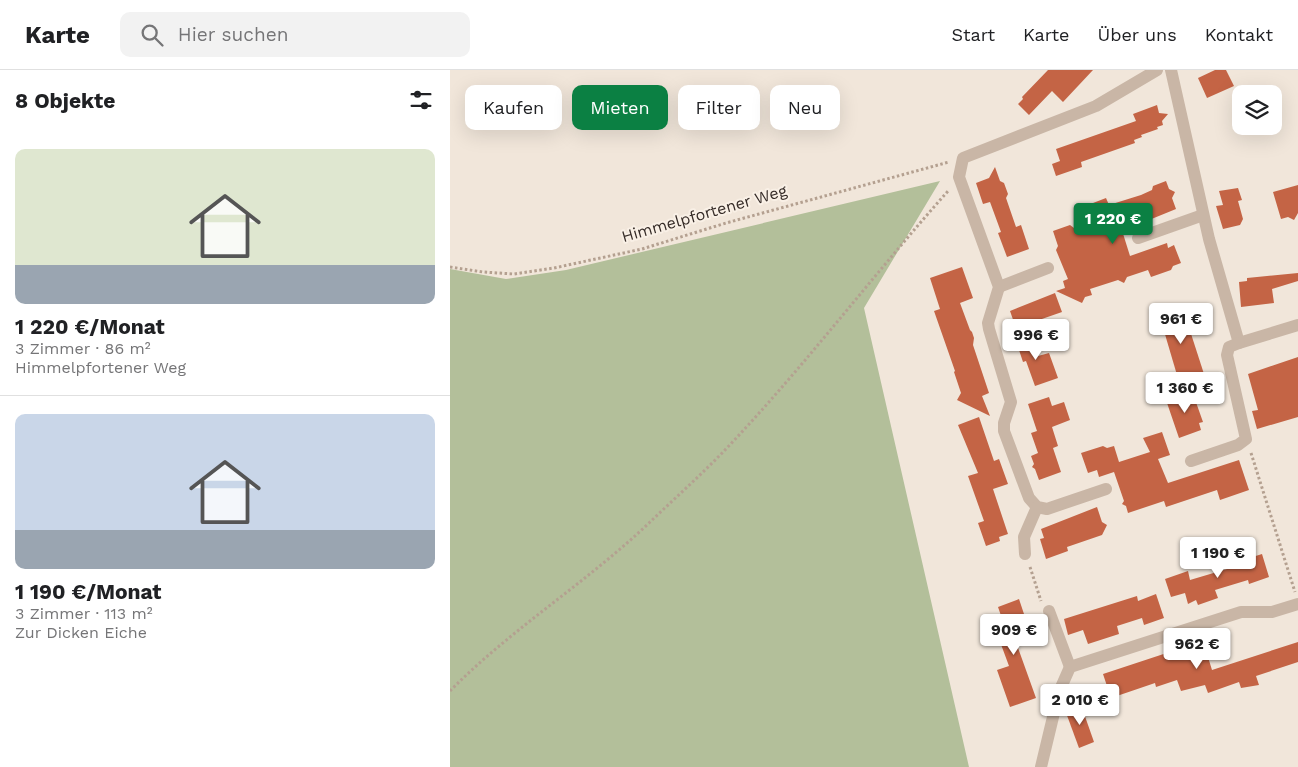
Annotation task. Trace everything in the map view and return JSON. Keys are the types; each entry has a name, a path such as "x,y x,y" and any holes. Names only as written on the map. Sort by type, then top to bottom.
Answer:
{"street":[{"path":"1106,489 1047,509 1037,507 1029,498 1004,427 1011,402 988,323 999,287 960,177 963,158 1096,106 1158,70"},
{"path":"1171,70 1203,215 1239,343"},
{"path":"1138,238 1203,215"},
{"path":"999,287 1048,268"},
{"path":"1191,461 1238,445 1246,438 1227,355 1229,346 1298,325"},
{"path":"1025,554 1024,537 1037,507"},
{"path":"1070,667 1241,612 1272,612 1297,599"},
{"path":"1041,767 1059,692 1070,667 1049,611"}],"path":[{"name":"Himmelpfortener Weg","path":"450,266 483,272 514,274 554,268 642,249 726,223 963,158"},
{"path":"450,691 472,668 596,570 647,525 724,450 811,353 960,177"},
{"path":"1246,438 1297,599"},
{"path":"1025,554 1042,603 1049,611"}],"green space":[{"path":"940,181 864,308 969,767 450,767 450,269 506,279 566,270"}],"building":[{"path":"1048,70 1093,70 1063,102 1052,91 1029,115 1018,104 1023,99 1022,97"},
{"path":"1215,70 1226,70 1234,85 1207,98 1198,78"},
{"path":"1157,105 1159,113 1168,114 1162,121 1163,125 1157,127 1158,129 1141,135 1142,137 1134,140 1135,143 1081,162 1082,167 1056,176 1052,164 1060,161 1056,149 1136,121 1133,114"},
{"path":"995,167 1000,181 1004,183 1008,194 1006,198 1016,227 1021,225 1029,249 1007,257 998,233 1001,232 990,202 983,204 976,183 989,178"},
{"path":"1166,181 1169,189 1175,192 1172,198 1176,209 1149,220 1148,215 1120,224 1130,256 1167,243 1168,248 1174,245 1181,263 1173,266 1171,270 1151,277 1148,270 1127,277 1124,283 1118,280 1090,289 1092,295 1085,297 1082,303 1056,291 1065,288 1063,281 1068,279 1056,250 1058,246 1053,231 1070,225 1074,228 1098,220 1093,203 1106,198 1109,205 1141,195 1152,190 1153,186"},
{"path":"1298,185 1298,213 1294,220 1288,217 1281,219 1273,192"},
{"path":"1238,188 1242,200 1238,201 1243,219 1240,225 1223,229 1216,206 1223,205 1219,191"},
{"path":"962,267 973,298 960,303 974,338 973,345 989,393 982,396 990,416 957,400 961,393 934,311 940,309 930,278"},
{"path":"1298,273 1298,281 1272,289 1274,303 1241,307 1239,282 1247,281 1247,278"},
{"path":"1055,293 1062,312 1039,320 1037,324 1017,331 1010,311"},
{"path":"1183,309 1204,374 1189,381 1177,375 1159,314"},
{"path":"1030,333 1038,356 1049,353 1058,378 1035,386 1026,361 1023,362 1015,338"},
{"path":"1298,357 1298,417 1257,429 1252,411 1258,410 1248,374"},
{"path":"1192,391 1203,422 1199,423 1201,430 1179,438 1166,400"},
{"path":"1049,397 1052,406 1064,402 1070,420 1052,427 1058,446 1053,448 1061,472 1039,480 1035,469 1032,467 1034,464 1031,456 1038,453 1031,433 1037,431 1028,404"},
{"path":"979,417 994,461 999,459 1008,484 993,489 1008,534 999,537 1000,541 986,546 978,523 984,521 968,476 978,473 958,425"},
{"path":"1162,432 1170,455 1158,459 1168,483 1239,460 1249,490 1220,500 1217,490 1166,507 1164,501 1128,513 1126,506 1122,504 1124,501 1114,472 1099,477 1097,470 1088,473 1081,453 1103,446 1107,448 1114,446 1119,462 1150,452 1143,438"},
{"path":"1097,507 1102,522 1107,525 1102,535 1067,547 1068,551 1046,559 1040,539 1044,538 1041,529"},
{"path":"1262,554 1269,577 1249,584 1248,580 1215,590 1218,598 1198,605 1196,600 1188,604 1185,593 1171,597 1165,579 1188,571 1190,580 1227,569 1225,561 1241,556 1243,560"},
{"path":"1156,594 1164,618 1144,625 1142,618 1117,626 1119,634 1088,644 1083,630 1068,635 1064,619 1137,596 1138,601"},
{"path":"1019,599 1029,629 1013,634 1036,698 1010,707 997,670 1009,666 999,639 1008,636 998,607"},
{"path":"1203,641 1212,670 1298,642 1298,662 1256,676 1259,685 1241,688 1239,682 1208,693 1205,685 1181,691 1177,680 1156,687 1155,683 1111,698 1103,674"},
{"path":"1081,705 1094,742 1079,748 1065,710"}]}
